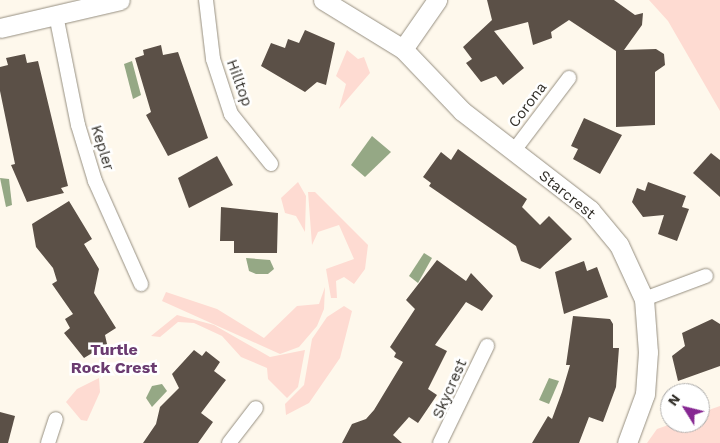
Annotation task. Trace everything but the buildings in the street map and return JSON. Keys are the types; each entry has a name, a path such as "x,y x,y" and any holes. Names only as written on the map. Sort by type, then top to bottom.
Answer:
{"street":[{"path":"0,28 120,0"},
{"name":"Hilltop","path":"206,0 213,59 231,114 271,164"},
{"name":"Starcrest","path":"323,0 403,49 462,112 590,210 619,245 644,299 648,352 645,394 627,443"},
{"path":"403,49 437,0"},
{"name":"Kepler","path":"56,15 78,125 95,180 141,284"},
{"name":"Corona","path":"513,152 569,78"},
{"path":"644,299 706,276"},
{"name":"Skycrest","path":"440,443 487,346"},
{"path":"229,443 256,408"},
{"path":"48,443 56,419"}],"shaded area":[{"path":"649,0 720,0 720,111 668,21"},
{"path":"347,50 358,59 364,57 370,73 339,109 346,84 336,76"},
{"path":"132,61 141,95 133,99 124,64"},
{"path":"372,136 391,152 365,177 351,165"},
{"path":"0,178 9,179 12,205 6,207"},
{"path":"298,182 306,196 305,232 296,216 285,213 281,198"},
{"path":"308,192 315,192 368,245 365,269 354,284 344,277 336,281 337,298 331,298 326,269 354,259 339,225 318,232 312,245"},
{"path":"424,253 432,258 418,283 409,276"},
{"path":"246,258 270,260 274,269 268,274 256,274 249,271"},
{"path":"325,287 324,309 317,326 299,347 280,354 162,301 166,292 217,309 264,338 297,306 319,304"},
{"path":"344,306 352,311 340,358 309,403 286,415 285,404 304,385 312,339 327,317"},
{"path":"177,315 214,325 270,357 305,350 298,387 287,398 268,379 267,368 241,357 222,336 194,323 178,322 160,337 151,336"},
{"path":"99,378 100,392 87,421 81,420 66,402 77,389"},
{"path":"549,378 559,381 549,404 539,400"},
{"path":"162,384 167,391 152,407 146,398 152,386"},
{"path":"720,406 720,443 647,443 657,429 660,428 660,433 710,433 710,410"}],"district":[{"name":"Turtle Rock Crest","path":"114,359"}]}
